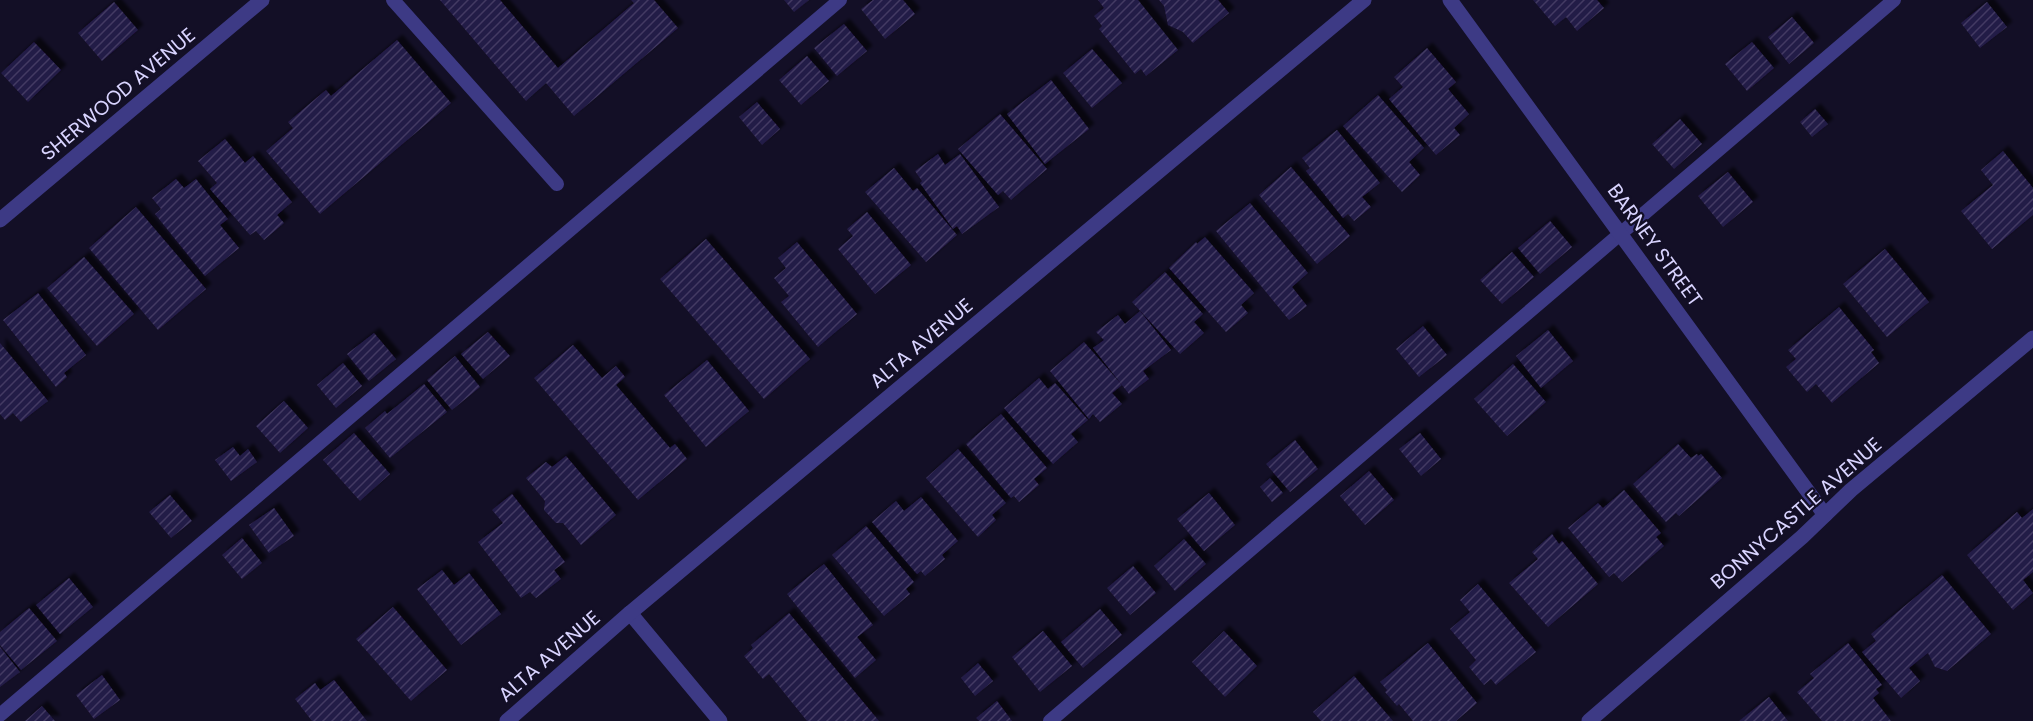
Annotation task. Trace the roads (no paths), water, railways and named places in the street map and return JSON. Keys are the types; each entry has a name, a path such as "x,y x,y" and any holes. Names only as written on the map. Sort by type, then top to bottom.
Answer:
{"street":[{"name":"SHERWOOD AVENUE","path":"0,220 262,0"},
{"name":"ALTA AVENUE","path":"507,721 630,613 1364,0"},
{"name":"BARNEY STREET","path":"1450,0 1825,515"},
{"name":"BONNYCASTLE AVENUE","path":"1589,721 1802,537 1851,490 2033,338"},
{"path":"630,613 720,721"}],"lane":[{"path":"393,0 556,184"},
{"path":"0,715 840,0"},
{"path":"1050,721 1894,0"}]}
